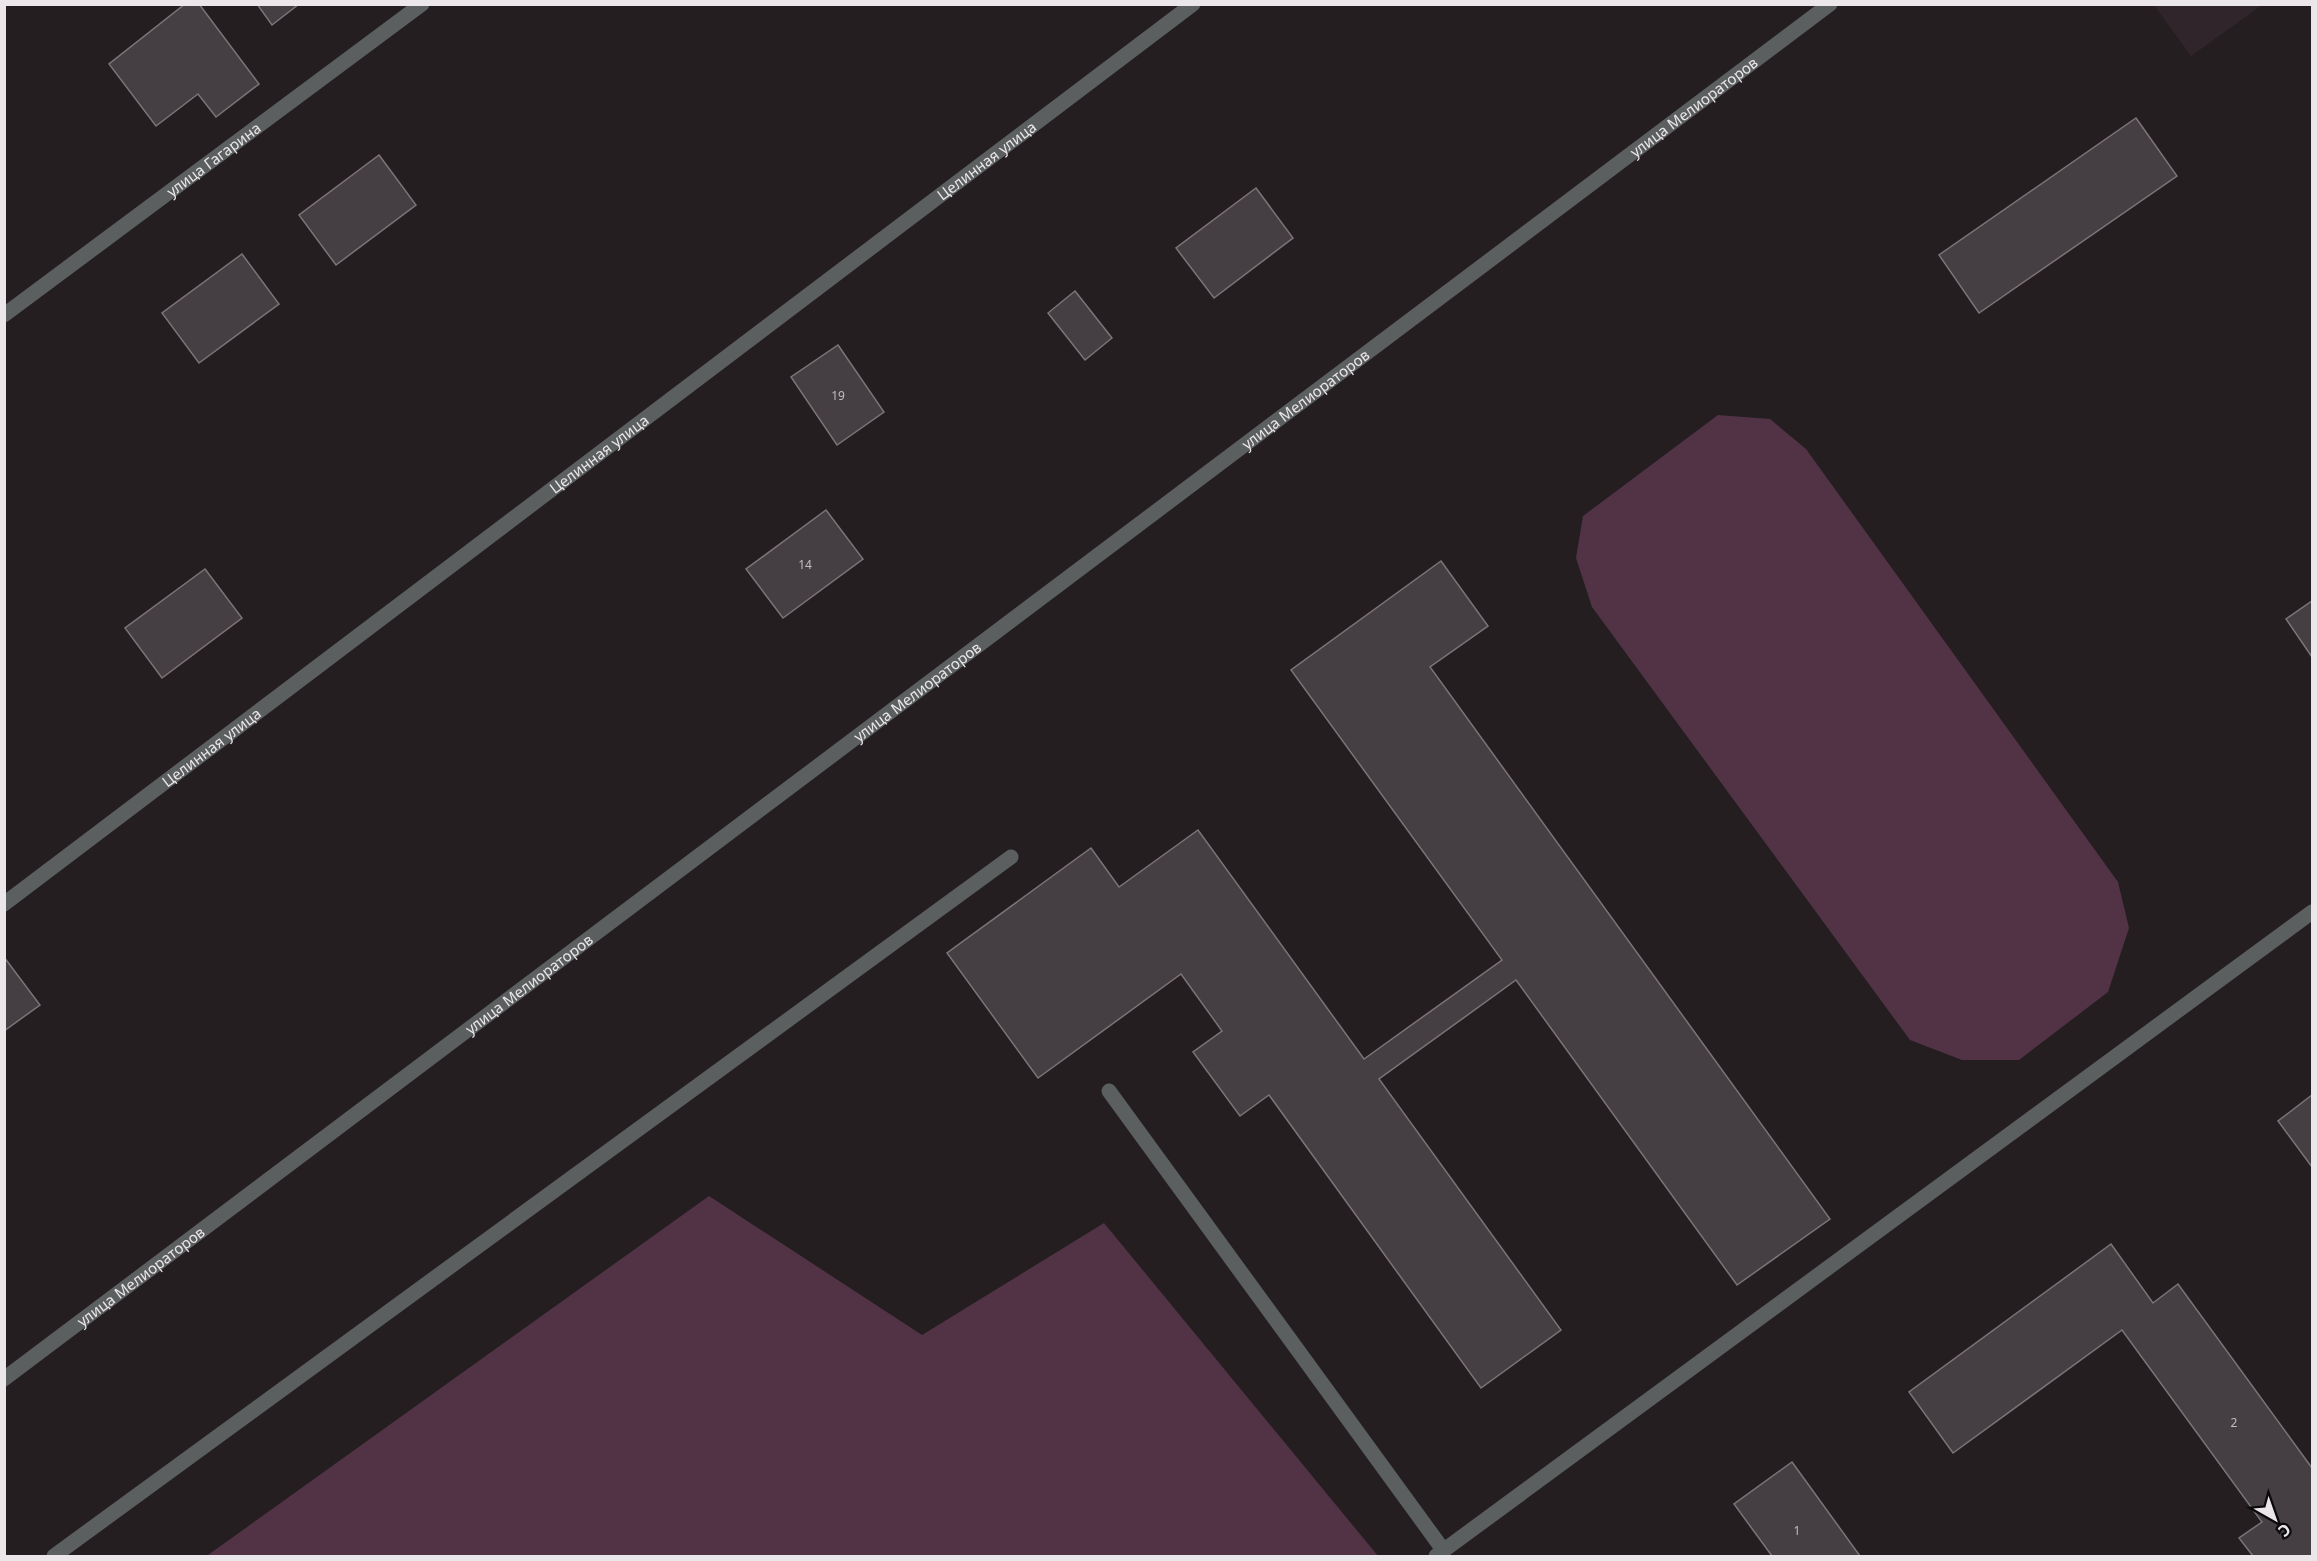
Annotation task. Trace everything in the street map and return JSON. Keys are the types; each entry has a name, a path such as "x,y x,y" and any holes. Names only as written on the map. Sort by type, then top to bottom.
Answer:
{"street":[{"name":"улица Гагарина","path":"4,315 422,4"},
{"name":"Целинная улица","path":"4,904 1193,4"},
{"name":"улица Мелиораторов","path":"4,1379 1830,4"},
{"path":"54,1557 1011,857"},
{"path":"1109,1092 1440,1554 2313,912"}],"shaded area":[{"path":"2154,5 2262,5 2191,56"},
{"path":"1718,415 1770,419 1806,449 2118,882 2129,928 2108,992 2019,1060 1962,1060 1910,1040 1592,607 1576,558 1583,516"},
{"path":"709,1196 922,1335 1104,1223 1378,1556 208,1555"}],"building":[{"path":"185,4 199,4 259,84 216,117 198,94 156,126 109,64"},
{"path":"257,4 299,4 272,25"},
{"path":"2136,118 2177,176 1979,313 1939,255"},
{"path":"379,155 416,205 336,265 299,215"},
{"path":"1256,188 1293,238 1214,298 1176,248"},
{"path":"242,254 279,304 199,363 162,313"},
{"path":"1075,291 1112,338 1085,360 1048,313"},
{"path":"838,345 884,412 837,445 791,377"},
{"path":"826,510 863,559 783,618 746,569"},
{"path":"1441,561 1488,626 1430,667 1830,1219 1737,1285 1516,980 1379,1079 1561,1330 1481,1388 1269,1095 1240,1116 1193,1052 1222,1031 1181,974 1038,1078 947,953 1091,848 1119,887 1198,830 1364,1059 1502,960 1291,670"},
{"path":"205,569 242,618 162,678 125,628"},
{"path":"2312,601 2312,657 2286,619"},
{"path":"4,957 40,1005 4,1031"},
{"path":"2312,1095 2312,1167 2278,1121"},
{"path":"2111,1244 2153,1303 2178,1284 2312,1468 2312,1556 2253,1556 2239,1538 2262,1522 2122,1330 1953,1453 1909,1392"},
{"path":"1792,1462 1860,1556 1772,1556 1734,1504"}]}
